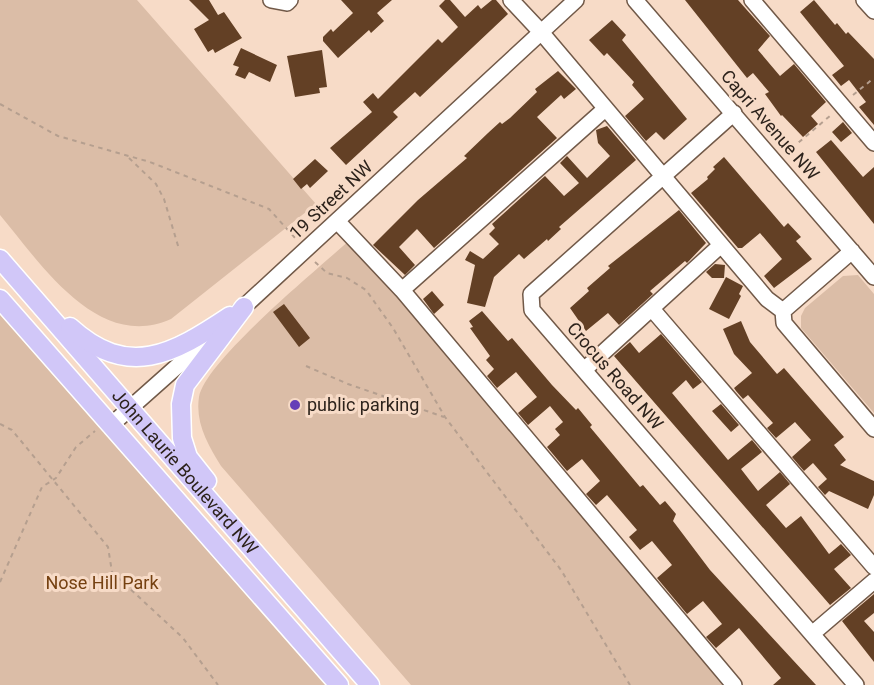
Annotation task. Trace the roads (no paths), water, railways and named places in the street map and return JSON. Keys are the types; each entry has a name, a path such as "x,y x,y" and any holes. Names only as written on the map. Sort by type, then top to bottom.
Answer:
{"main road":[{"name":"John Laurie Boulevard NW","path":"0,259 369,685"},
{"path":"14,275 84,340 120,356 160,355 193,341 244,307"},
{"name":"John Laurie Boulevard NW","path":"0,299 339,685"},
{"path":"244,307 185,385 181,404 182,438 188,457 304,599 338,650"}],"street":[{"path":"271,0 286,3 290,0"},
{"path":"511,0 541,32 766,299 783,311"},
{"name":"19 Street NW","path":"110,426 244,307 576,0"},
{"name":"Capri Avenue NW","path":"635,0 777,161 874,277"},
{"path":"752,0 874,143"},
{"path":"864,0 874,11"},
{"path":"402,290 604,109"},
{"name":"Crocus Road NW","path":"734,113 531,294 532,310 856,685"},
{"path":"337,221 402,290 734,685"},
{"path":"584,370 721,245"},
{"path":"783,311 852,251"},
{"path":"652,309 874,567"},
{"path":"783,311 784,323 874,429"},
{"path":"812,634 874,581"}],"place":[{"name":"public parking","path":"295,405"}],"park label":[{"name":"Nose Hill Park","path":"102,583"}]}
